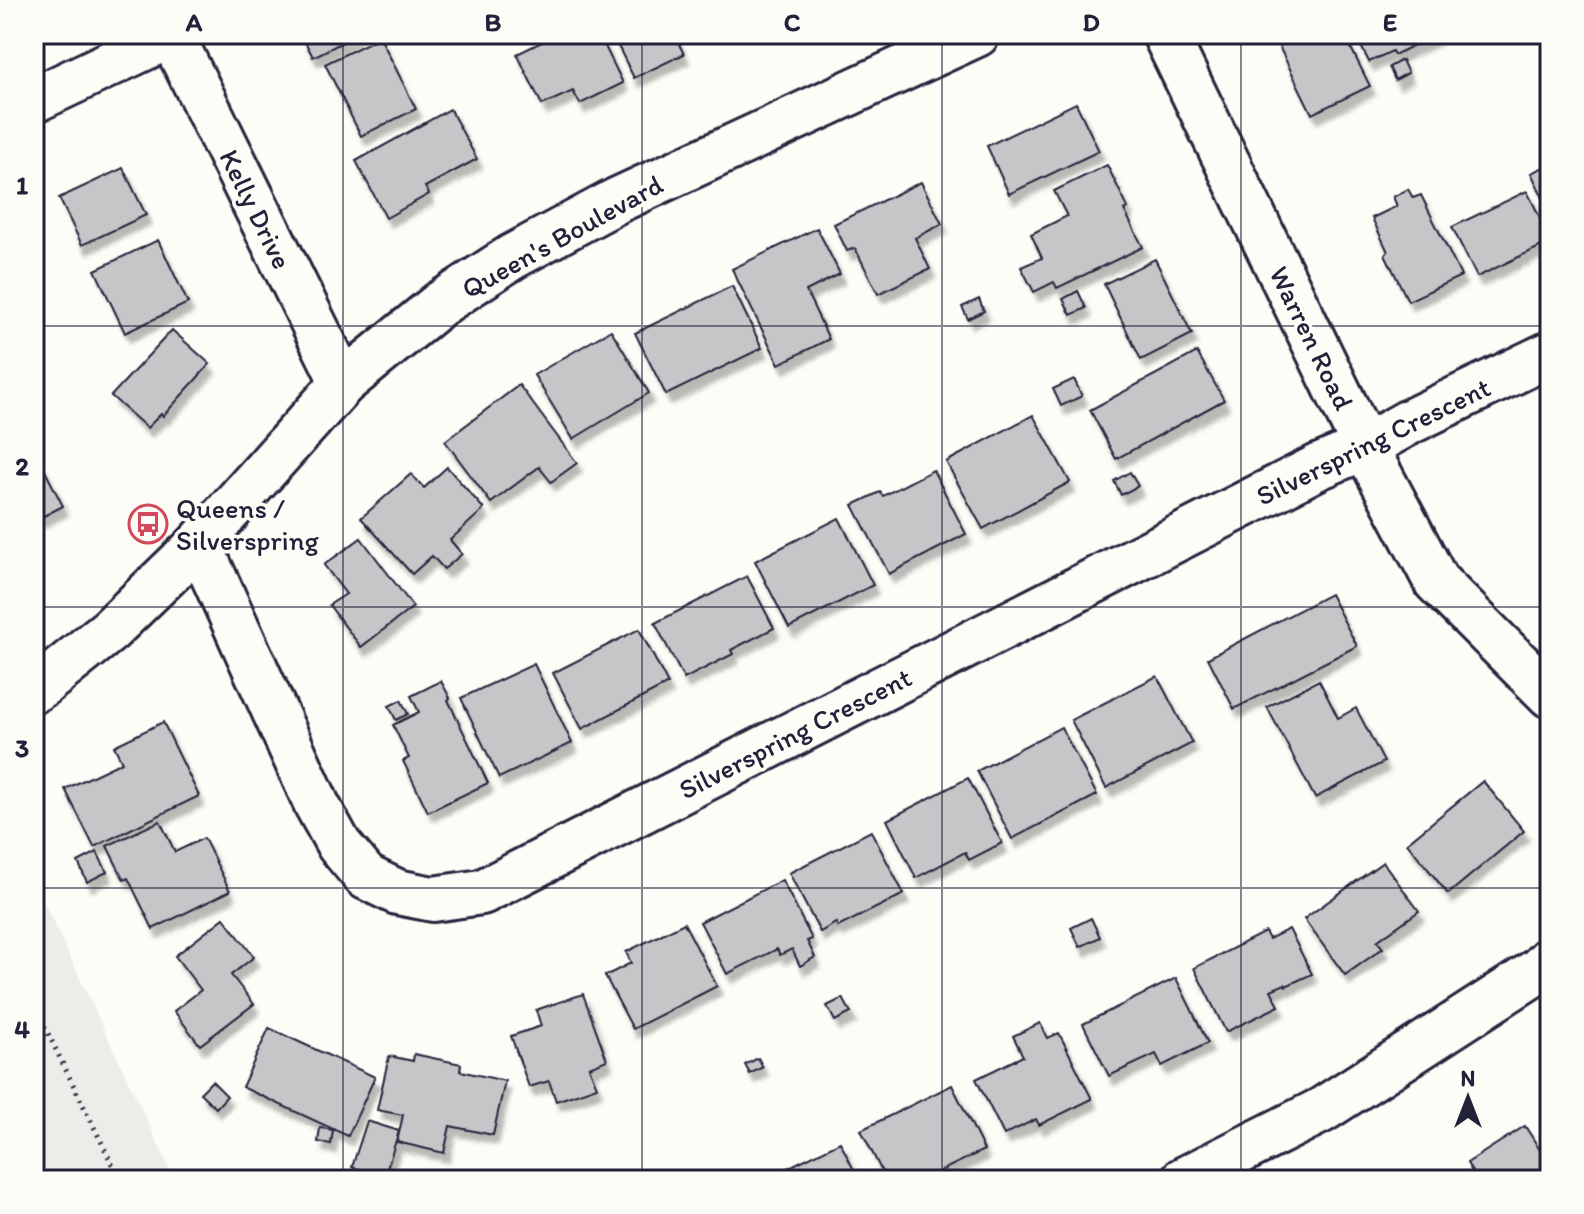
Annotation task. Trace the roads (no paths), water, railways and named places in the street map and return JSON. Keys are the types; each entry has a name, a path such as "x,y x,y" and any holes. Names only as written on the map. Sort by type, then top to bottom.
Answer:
{"street":[{"name":"Queen's Boulevard","path":"34,690 110,630 199,544 343,383 440,304 512,257 618,200 977,34"},
{"name":"Warren Road","path":"1165,34 1365,447 1436,581 1550,695"},
{"name":"Kelly Drive","path":"171,35 343,383"},
{"path":"34,100 171,35"},
{"name":"Silverspring Crescent","path":"199,544 317,805 339,845 366,877 397,892 433,899 482,892 1318,467 1365,447 1409,422 1550,354"},
{"path":"1183,1180 1322,1110 1539,970 1550,959"}],"place":[{"name":"Queens / Silverspring","path":"148,524"}]}
